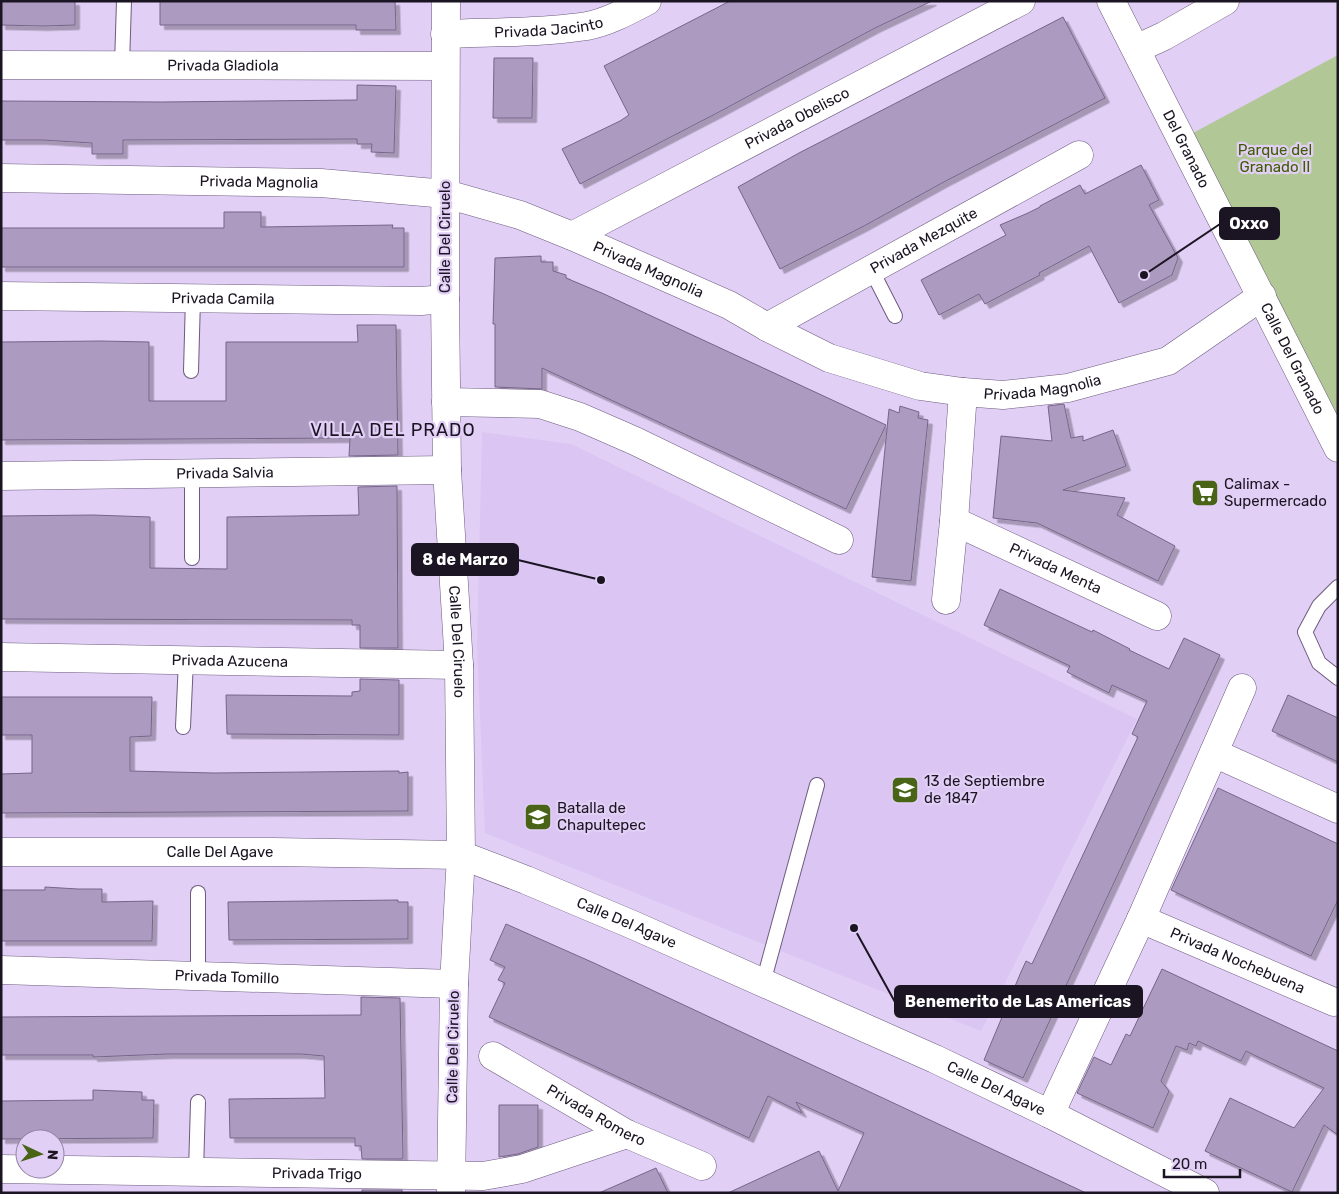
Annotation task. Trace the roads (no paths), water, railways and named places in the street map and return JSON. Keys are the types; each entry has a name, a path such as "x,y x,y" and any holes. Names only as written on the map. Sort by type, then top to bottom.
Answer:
{"street":[{"name":"Calle Del Ciruelo","path":"446,1 445,299 447,470 459,665 461,856 454,984 451,1184"},
{"name":"Privada Jacinto","path":"445,34 588,26 620,15 647,1"},
{"name":"Privada Obelisco","path":"572,236 1022,1"},
{"name":"Del Granado","path":"1111,1 1262,296"},
{"path":"1136,50 1225,1"},
{"name":"Privada Gladiola","path":"1,65 445,66"},
{"name":"Privada Mezquite","path":"767,327 1079,155"},
{"name":"Privada Magnolia","path":"1,178 321,183 446,194 520,215 572,236 729,305 828,358 920,386 963,392 1003,395 1068,388 1168,361 1262,296"},
{"name":"Privada Camila","path":"1,296 420,301 445,299"},
{"name":"Calle Del Granado","path":"1262,296 1338,448"},
{"path":"946,600 954,521 963,392"},
{"path":"446,402 540,404 580,417 635,441 839,540"},
{"name":"Privada Salvia","path":"1,476 447,470"},
{"name":"Privada Menta","path":"954,521 1157,616"},
{"name":"Privada Azucena","path":"1,657 459,665"},
{"path":"1050,1114 1140,919 1242,688"},
{"path":"1214,753 1338,809"},
{"name":"Calle Del Agave","path":"1,852 273,852 461,856 526,880 633,925 935,1059 1050,1114 1204,1193"},
{"name":"Privada Nochebuena","path":"1140,919 1334,1002"},
{"name":"Privada Tomillo","path":"1,970 454,984"},
{"name":"Privada Romero","path":"493,1056 627,1134 702,1166"},
{"name":"Privada Trigo","path":"1,1169 196,1172 451,1184 522,1169 627,1134"}],"lane":[{"path":"122,65 124,1"},
{"path":"871,270 895,316"},
{"path":"191,371 193,298"},
{"path":"192,474 192,558"},
{"path":"1338,587 1319,606 1305,632 1318,663 1338,678"},
{"path":"184,727 186,660"},
{"path":"763,983 817,785"},
{"path":"198,893 198,976"},
{"path":"196,1172 198,1102"}],"place":[{"name":"Oxxo","path":"1144,275"},
{"name":"Calimax - Supermercado","path":"1205,493"},
{"name":"8 de Marzo","path":"601,580"},
{"name":"13 de Septiembre de 1847","path":"905,790"},
{"name":"Batalla de Chapultepec","path":"538,817"},
{"name":"Benemerito de Las Americas","path":"854,928"}],"district":[{"name":"VILLA DEL PRADO","path":"393,430"}],"park label":[{"name":"Parque del Granado II","path":"1275,158"}]}
